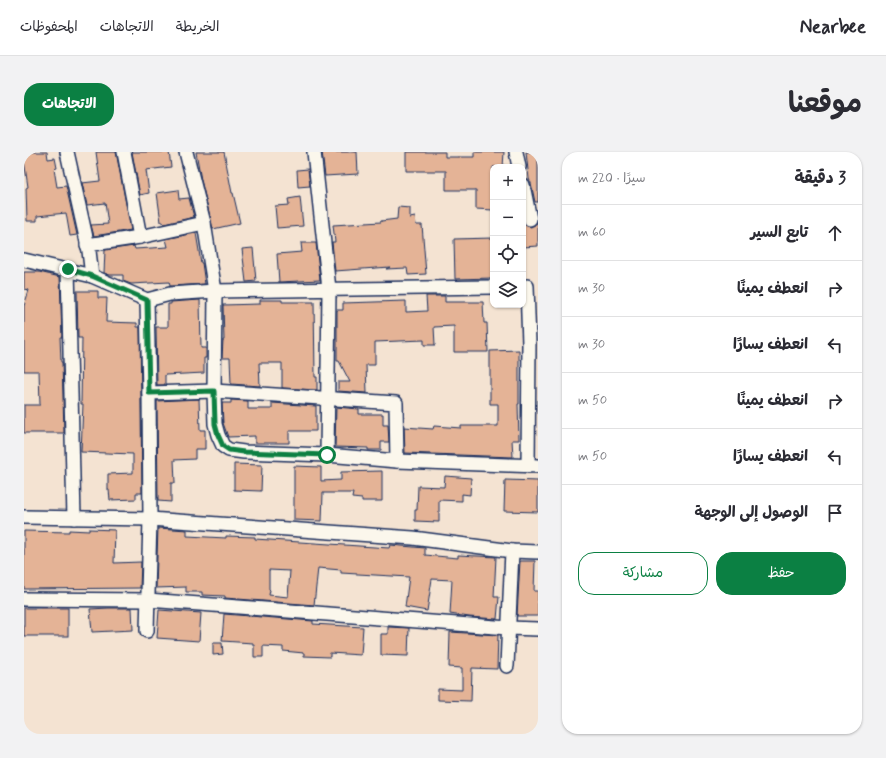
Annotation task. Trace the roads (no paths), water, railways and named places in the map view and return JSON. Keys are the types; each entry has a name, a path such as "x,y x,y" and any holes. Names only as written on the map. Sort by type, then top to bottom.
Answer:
{"street":[{"path":"67,152 89,251 92,276"},
{"path":"124,152 140,237"},
{"path":"186,152 204,223 215,291 215,424 223,446 229,450 244,452 327,455 397,461 533,466 533,345 529,286"},
{"path":"314,152 329,289 327,455"},
{"path":"516,152 518,164"},
{"path":"526,200 530,219"},
{"path":"87,245 140,237 204,223"},
{"path":"24,260 68,269 92,276 147,300 170,294 215,291 490,287"},
{"path":"68,269 74,518"},
{"path":"147,300 150,519 147,631"},
{"path":"149,393 214,391 396,403 397,461"},
{"path":"24,517 150,519 413,538 512,551 538,552"},
{"path":"508,666 508,628 512,551"},
{"path":"24,599 148,600 508,628 538,629"}]}
